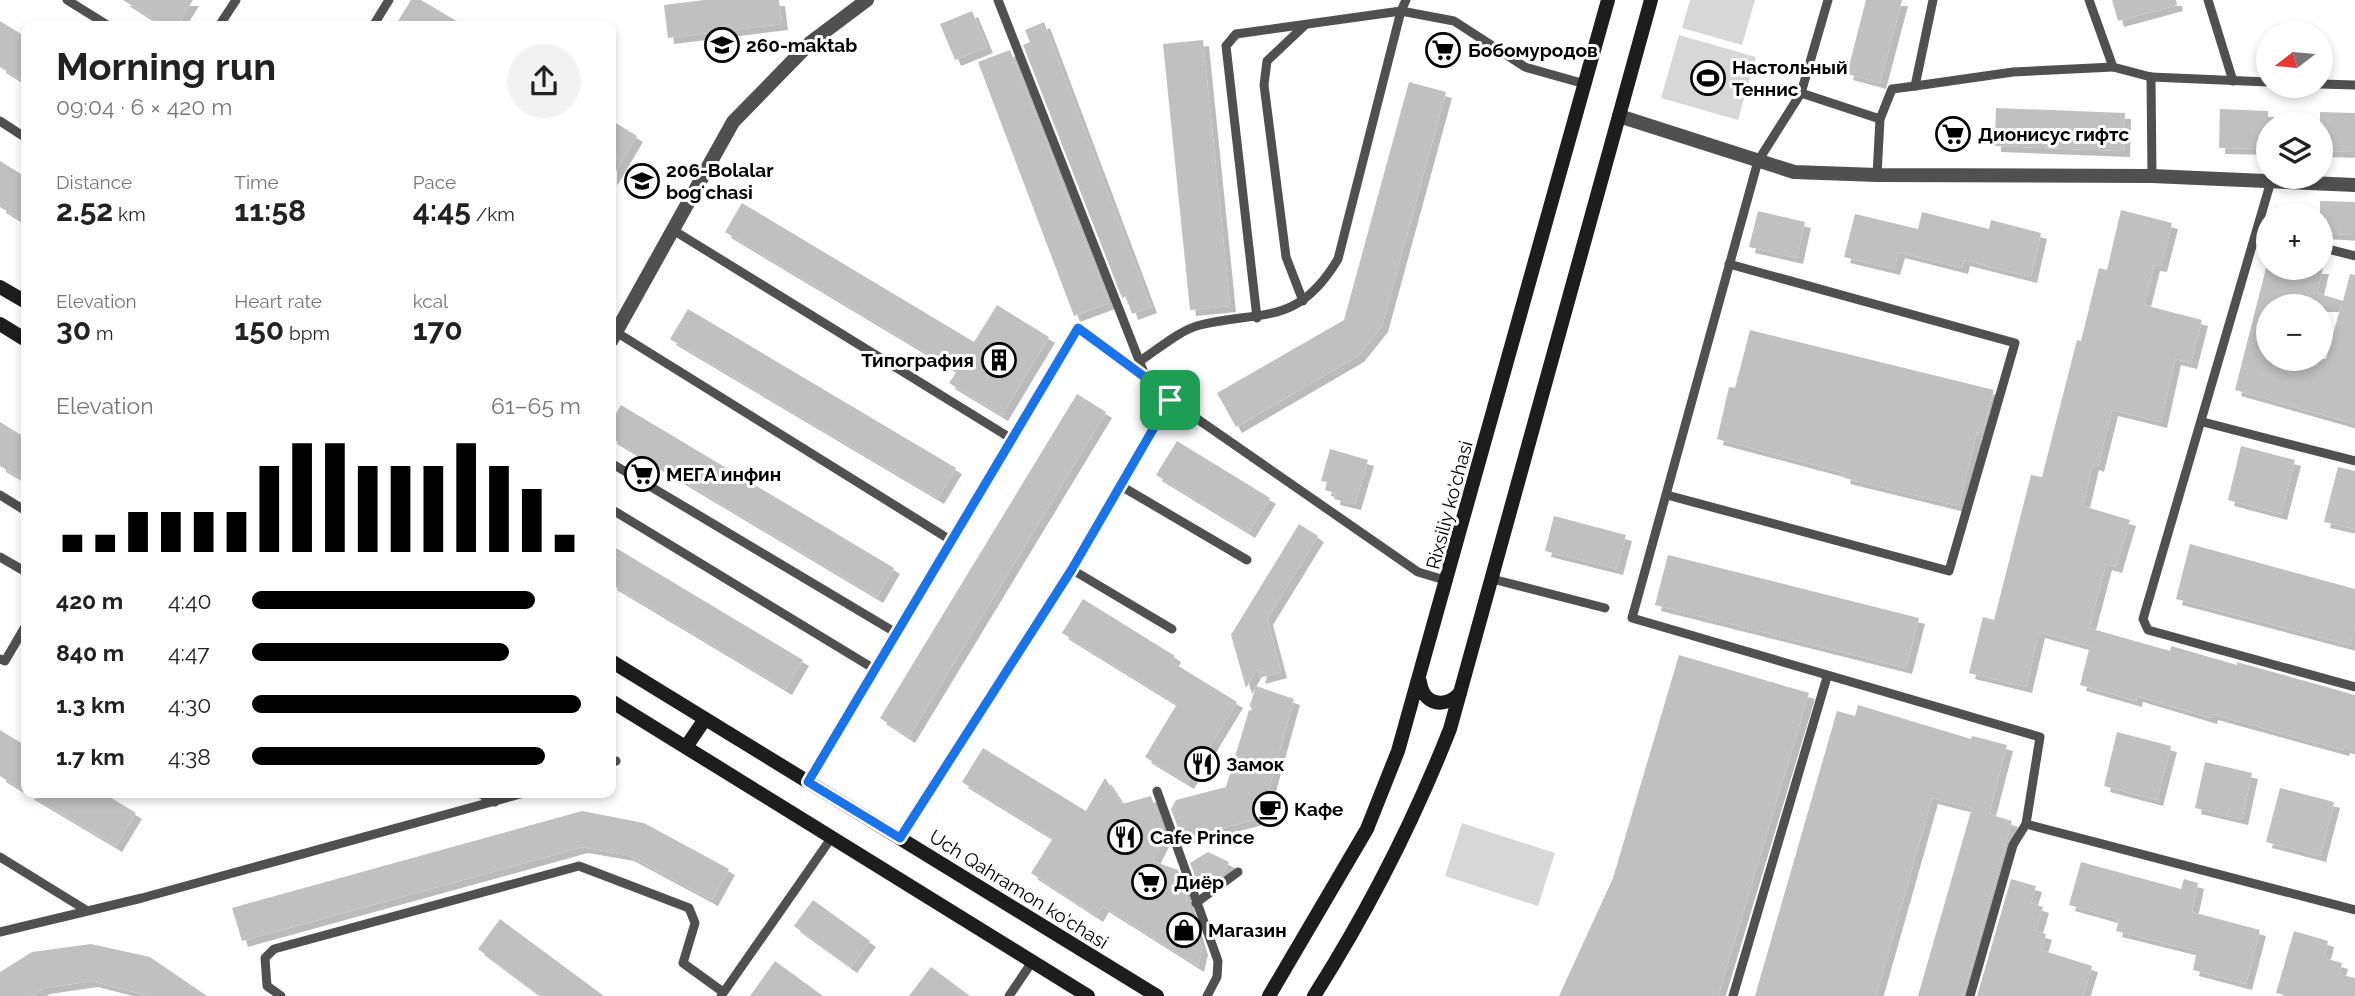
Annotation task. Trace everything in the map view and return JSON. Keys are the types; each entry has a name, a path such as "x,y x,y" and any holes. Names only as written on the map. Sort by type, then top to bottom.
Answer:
{"main road":[{"name":"Rixsiliy ko'chasi","path":"1269,996 1367,829 1398,751 1420,682 1608,0"},
{"path":"1314,996 1385,876 1422,800 1460,693 1651,0"},
{"path":"0,286 21,299"},
{"path":"0,324 21,337"},
{"name":"Uch Qahramon ko'chasi","path":"616,664 1157,996"},
{"path":"1420,682 1424,695 1434,702 1448,702 1460,693"},
{"path":"616,704 1088,996"},
{"path":"686,747 705,719"}],"street":[{"path":"616,332 733,122 811,42 866,0"},
{"path":"1619,117 1794,172 2152,176 2256,180"},
{"path":"2333,184 2355,185"}],"lane":[{"path":"67,0 101,21"},
{"path":"222,21 236,0"},
{"path":"376,21 389,0"},
{"path":"998,0 1146,378"},
{"path":"1140,361 1197,325 1258,318 1303,301 1323,284 1338,259 1406,0"},
{"path":"1828,0 1801,93 1758,161 1632,618 2040,737 2026,824 2013,845 1970,996"},
{"path":"1915,86 1933,0"},
{"path":"2089,0 2113,67"},
{"path":"2208,0 2233,81"},
{"path":"1258,318 1226,46 1236,34 1401,11 1454,21 1525,67 1585,84"},
{"path":"1303,301 1286,257 1264,85 1267,61 1306,25"},
{"path":"1877,175 1880,119 1892,89 2013,72 2113,67 2151,76 2256,82"},
{"path":"2151,76 2152,176"},
{"path":"2333,84 2355,85"},
{"path":"1801,93 1880,119"},
{"path":"0,121 21,135"},
{"path":"673,230 1012,439"},
{"path":"2256,235 2143,619 2148,630 2355,687"},
{"path":"2333,250 2355,256"},
{"path":"1667,495 1950,571 2015,343 1729,264"},
{"path":"808,782 898,635 1078,328 1146,378 1170,400 1418,572 1448,581"},
{"path":"616,339 952,541"},
{"path":"900,838 1072,569 1170,400"},
{"path":"2203,422 2355,461"},
{"path":"616,466 898,635"},
{"path":"1121,486 1247,560"},
{"path":"0,495 21,509"},
{"path":"616,512 876,670"},
{"path":"0,557 21,569"},
{"path":"1072,569 1172,629"},
{"path":"1492,579 1605,608"},
{"path":"0,659 5,661 21,634"},
{"path":"1732,996 1827,677"},
{"path":"1157,791 1218,961 1217,977 1207,996"},
{"path":"488,798 495,803"},
{"path":"0,932 142,898 510,798"},
{"path":"2026,824 2355,910"},
{"path":"281,996 267,986 265,958 274,950 579,866 689,908 695,923 683,963 722,994 832,838"},
{"path":"0,857 86,910"},
{"path":"1196,903 1238,872"},
{"path":"1009,996 1032,962"}],"shaded area":[{"path":"1690,0 1755,0 1742,45 1682,28"},
{"name":"Настольный Теннис","path":"1679,35 1756,57 1738,120 1661,98"},
{"path":"1462,823 1555,853 1538,906 1445,876"}],"building":[{"path":"123,0 193,0 180,21 156,21"},
{"path":"411,0 421,0 457,21 398,21"},
{"path":"704,0 779,0 782,24 668,38 664,5"},
{"path":"1866,0 1902,0 1880,83 1847,74"},
{"path":"2112,0 2176,0 2177,5 2118,21"},
{"path":"972,11 987,47 955,60 940,24"},
{"path":"0,21 21,34 21,80 0,67"},
{"path":"1044,22 1151,307 1132,314 1126,296 1122,298 1023,45 1030,42 1025,30"},
{"path":"1203,40 1230,306 1190,310 1163,44"},
{"path":"1010,50 1109,303 1074,316 978,62"},
{"path":"1409,82 1446,92 1382,326 1358,356 1236,427 1217,393 1344,320"},
{"path":"1996,108 2125,113 2124,151 1995,146"},
{"path":"2220,109 2268,111 2256,112 2256,149 2219,148"},
{"path":"2333,112 2355,113 2355,152 2333,151"},
{"path":"616,123 637,136 616,172"},
{"path":"0,161 21,174 21,220 0,207"},
{"path":"2355,202 2355,235 2333,234 2333,203 2320,203"},
{"path":"742,203 974,342 997,305 1049,337 1002,415 949,383 957,371 725,232"},
{"path":"2121,210 2172,223 2161,266 2154,265 2144,305 2202,320 2191,363 2175,359 2161,422 2112,410 2098,466 2093,464 2083,506 2130,520 2116,567 2106,564 2089,628 2170,651 2171,646 2237,665 2237,662 2355,695 2355,750 2344,747 2343,750 2212,714 2211,718 2137,696 2136,701 2080,685 2090,646 2039,632 2026,687 1969,673 1983,617 1994,620 2031,475 2042,477 2077,340 2081,341 2099,268 2107,270"},
{"path":"1758,211 1805,222 1797,258 1749,247"},
{"path":"1922,212 1989,229 1991,220 2041,233 2031,277 1964,260 1962,268 1899,252 1894,269 1844,257 1855,214 1918,229"},
{"path":"2350,274 2355,275 2355,424 2235,390 2256,307 2256,371 2333,371 2333,334 2341,306 2333,306 2333,298 2343,301"},
{"path":"2263,280 2320,280 2317,293 2320,294 2259,294"},
{"path":"688,309 956,468 938,498 670,339"},
{"path":"1750,330 1994,390 1982,433 1977,432 1959,506 1844,478 1845,473 1717,439 1729,387 1735,388"},
{"path":"1077,394 1106,412 909,737 880,718"},
{"path":"621,405 894,568 877,597 616,441 616,414"},
{"path":"0,422 21,435 21,478 0,466"},
{"path":"1177,441 1270,498 1249,532 1156,475"},
{"path":"2241,446 2295,460 2281,514 2228,500"},
{"path":"1330,449 1368,460 1355,504 1334,499 1335,493 1325,490 1327,482 1321,481"},
{"path":"2338,467 2355,471 2355,529 2324,522"},
{"path":"1554,516 1626,535 1617,569 1545,551"},
{"path":"1299,524 1318,536 1267,619 1281,672 1259,678 1261,671 1257,669 1246,688 1231,635"},
{"path":"2190,544 2355,589 2355,624 2350,645 2176,599"},
{"path":"616,548 803,660 786,689 616,587"},
{"path":"1668,555 1919,618 1906,668 1655,605"},
{"path":"1083,599 1175,656 1172,662 1237,702 1188,783 1145,757 1177,704 1062,633"},
{"path":"1679,655 1809,693 1718,996 1559,996 1613,878"},
{"path":"1256,686 1294,699 1261,818 1187,837 1180,833 1171,809 1176,800 1226,787 1249,710 1252,711 1250,705"},
{"path":"1858,705 1971,739 1972,736 2007,745 1989,814 2012,821 1963,996 1918,996 1972,808 1932,798 1876,996 1755,996 1837,711 1855,716"},
{"path":"0,730 21,743 21,789 0,776"},
{"path":"2117,732 2171,746 2157,800 2104,786"},
{"path":"983,748 1086,811 1105,778 1122,804 1151,796 1165,837 1153,861 1178,870 1202,949 1198,966 1103,906 1097,916 1031,873 1053,838 962,782"},
{"path":"2205,762 2252,773 2242,819 2195,808"},
{"path":"2280,788 2334,802 2320,856 2266,842"},
{"path":"35,798 111,798 136,813 116,846"},
{"path":"582,811 644,823 729,869 712,900 628,855 582,847 242,941 232,908"},
{"path":"1208,852 1229,862 1222,875 1200,889 1190,863"},
{"path":"2081,862 2181,889 2184,879 2198,883 2192,912 2260,930 2246,984 2193,970 2197,951 2116,931 2119,919 2069,905"},
{"path":"2011,879 2036,886 2031,903 2043,907 2036,931 2046,934 2041,950 2092,966 2083,996 1977,996"},
{"path":"813,900 870,941 851,967 794,926"},
{"path":"500,919 604,996 541,996 478,949"},
{"path":"2294,931 2328,941 2324,958 2342,963 2339,974 2355,978 2355,996 2288,996 2276,993"},
{"path":"91,944 150,957 207,996 150,996 92,981 44,988 31,996 0,996 0,972 32,952"},
{"path":"775,961 823,996 750,996"},
{"path":"931,967 970,996 909,996"}],"place":[{"name":"260-maktab","path":"722,45"},
{"name":"Бобомуродов","path":"1443,50"},
{"name":"Настольный Теннис","path":"1708,78"},
{"name":"Дионисус гифтс","path":"1953,134"},
{"name":"206-Bolalar bogʻchasi","path":"642,181"},
{"name":"Типография","path":"999,360"},
{"name":"МЕГА инфин","path":"642,474"},
{"name":"Замок","path":"1202,764"},
{"name":"Кафе","path":"1270,809"},
{"name":"Cafe Prince","path":"1125,837"},
{"name":"Диёр","path":"1149,882"},
{"name":"Магазин","path":"1184,930"}],"route":[{"path":"1078,328 1146,378 1170,400 1072,569 900,838 808,782 898,635 1078,328"}]}
